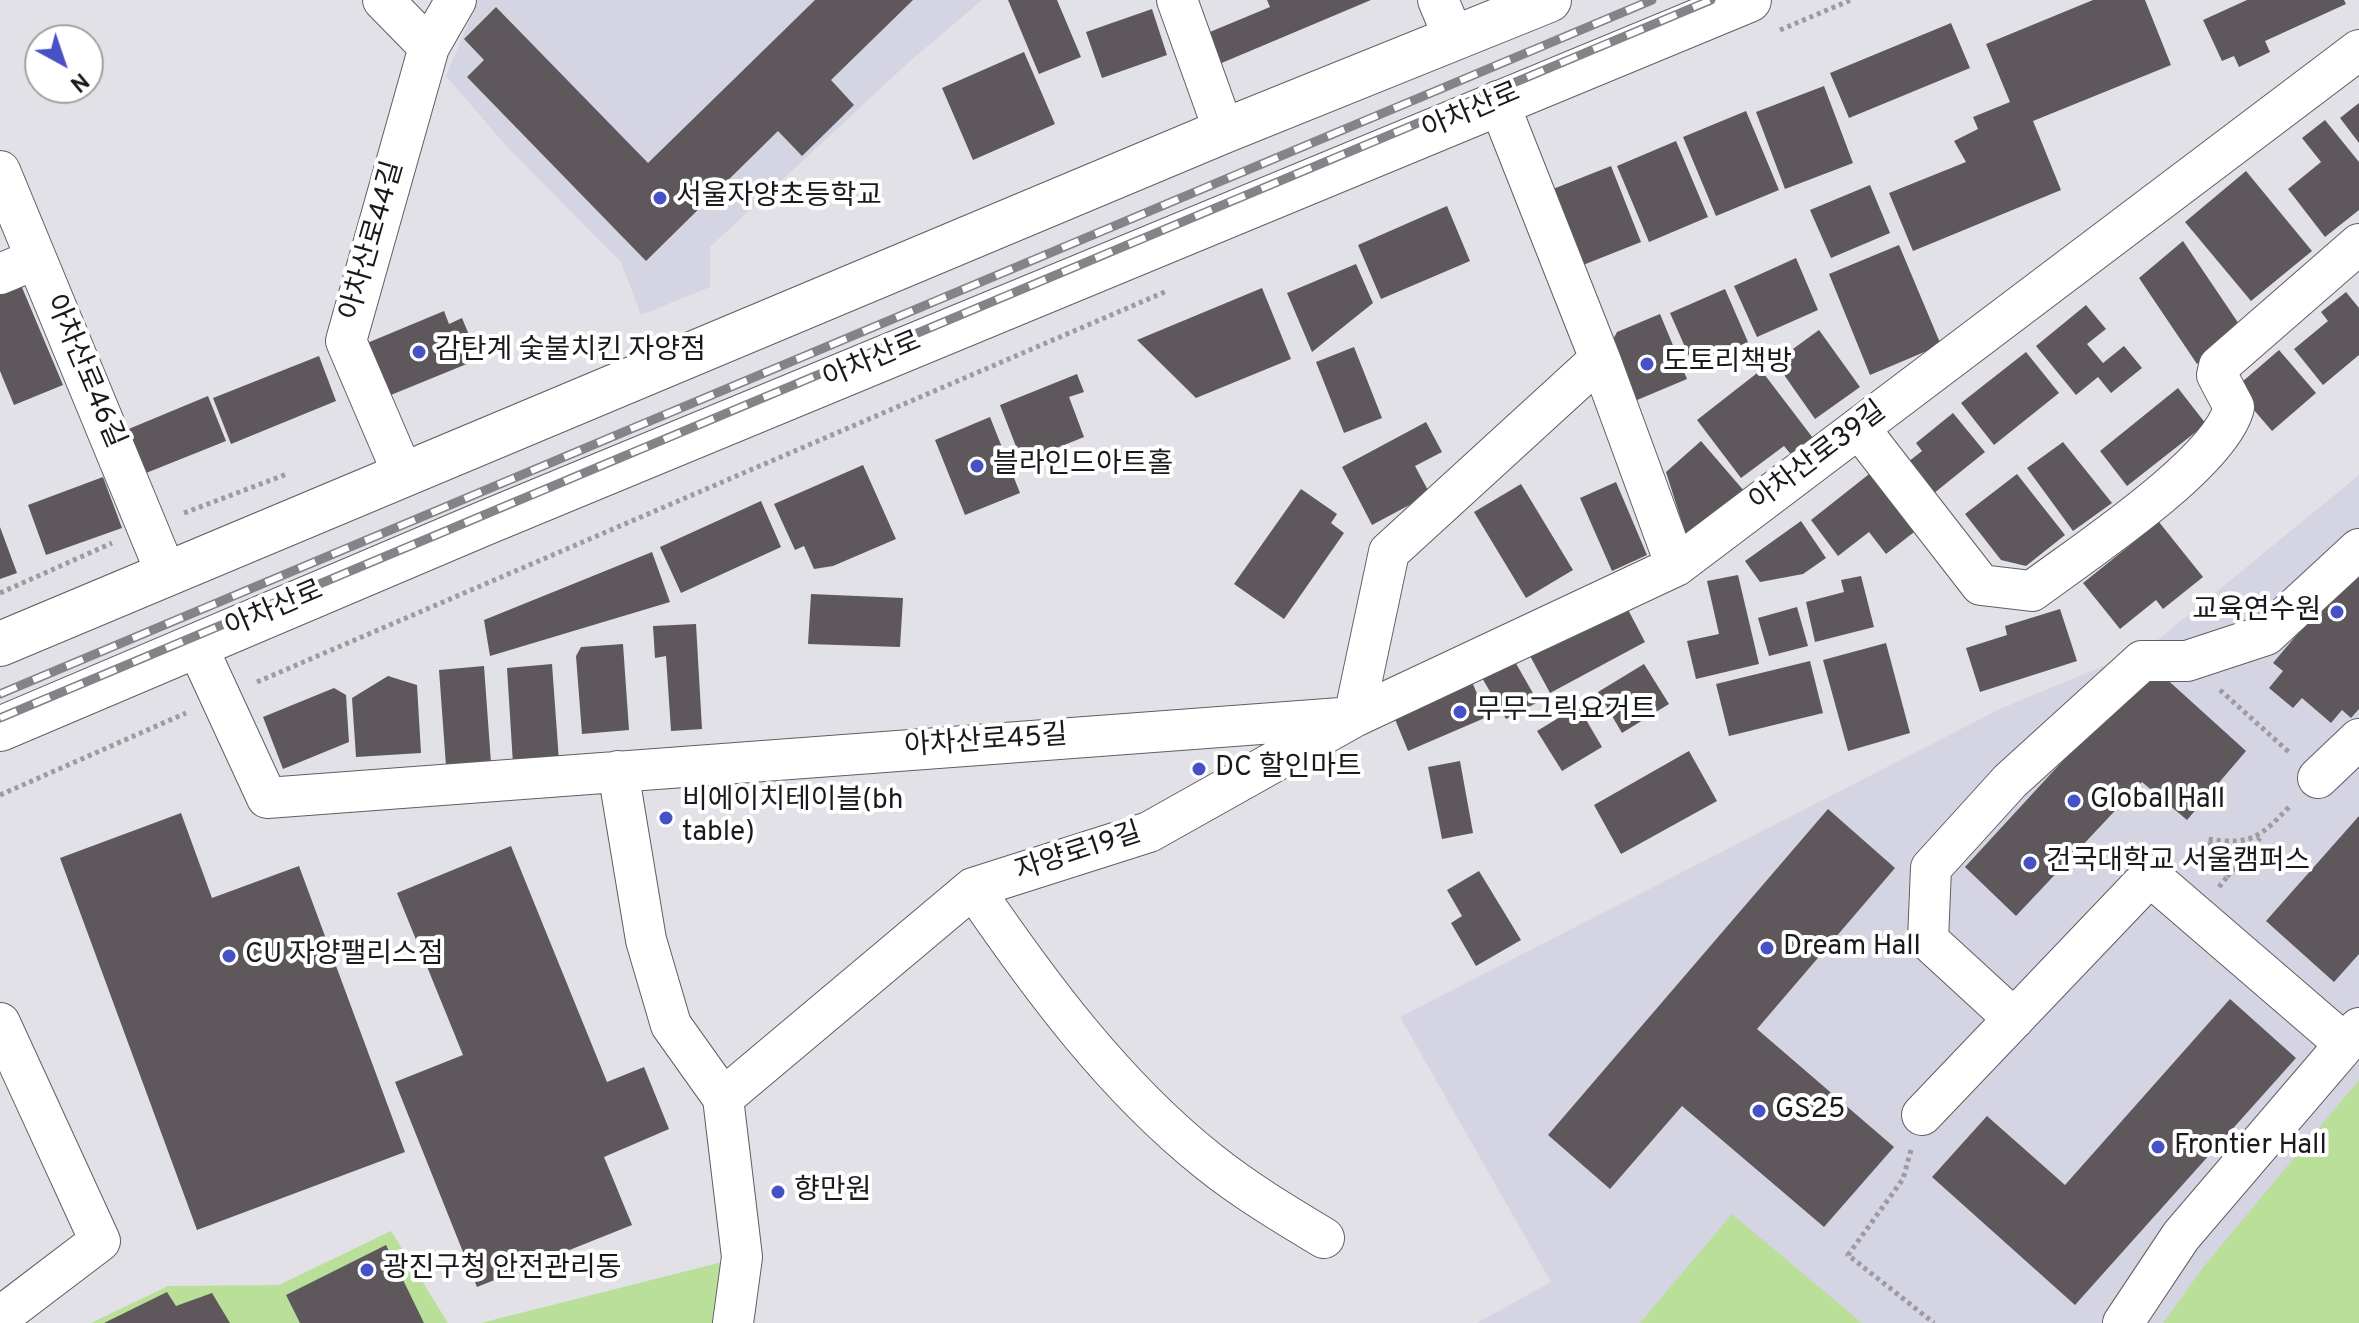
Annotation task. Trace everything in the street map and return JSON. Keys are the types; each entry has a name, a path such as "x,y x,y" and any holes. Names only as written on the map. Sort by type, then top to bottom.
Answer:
{"main road":[{"path":"0,644 1224,131 1446,19 1549,0"},
{"name":"아차산로","path":"0,729 196,644 1498,101 1763,15"}],"street":[{"path":"383,0 429,47"},
{"name":"아차산로44길","path":"403,474 346,341 429,47 456,0"},
{"path":"1177,0 1224,131"},
{"name":"아차산로39길","path":"1676,566 2359,50"},
{"path":"1498,101 1600,359 1676,566"},
{"name":"아차산로46길","path":"0,171 18,266 166,573"},
{"path":"1859,428 1981,585 2032,591 2152,500 2197,460 2232,418 2234,407 2217,375 2219,366 2359,244"},
{"path":"1354,717 1389,552 1600,359"},
{"path":"2014,1019 1928,940 1931,868 2010,781 2142,661 2187,661 2266,635 2359,549"},
{"name":"자양로19길","path":"723,1098 973,888 1149,832 1354,717 1676,566"},
{"name":"아차산로45길","path":"196,644 267,798 1354,717"},
{"path":"2318,778 2359,739"},
{"path":"618,771 646,940 671,1025 723,1098 742,1257 733,1323"},
{"path":"1922,1115 2150,876 2352,1036 2181,1236 2123,1323"},
{"path":"973,888 1060,1007 1107,1063 1175,1132 1256,1197 1324,1238"},
{"path":"0,1023 100,1241 0,1317"}],"path":[{"path":"1763,15 1851,0"},
{"path":"0,795 1180,285"},
{"path":"2187,661 2318,778 2261,836 2196,915"},
{"path":"2227,877 2208,839 2234,843 2261,836"},
{"path":"1903,1177 1848,1255 1934,1323"}],"shaded area":[{"name":"서울자양초등학교","path":"478,0 982,0 910,61 710,247 710,287 641,315 621,262 509,149 446,76"},
{"name":"건국대학교 서울캠퍼스","path":"2359,475 2359,1323 1477,1323 1551,1282 1400,1017 2000,709 2149,647"}],"green space":[{"path":"2359,1080 2359,1323 2163,1323 2205,1265"},
{"path":"1732,1214 1862,1323 1640,1323"},
{"path":"391,1231 448,1323 91,1323 168,1286 279,1285"},
{"path":"742,1257 733,1323 481,1323"}],"building":[{"path":"815,0 913,0 831,80 854,105 802,156 778,131 646,261 467,77 484,60 464,39 496,7 648,163"},
{"path":"1008,0 1057,0 1081,57 1039,74"},
{"path":"1267,0 1371,0 1205,70 1193,39 1270,7"},
{"path":"2093,0 2145,0 2171,65 2033,121 2061,190 1913,251 1889,193 1966,162 1954,141 1978,129 1973,117 2010,102 1986,44"},
{"path":"2247,0 2344,0 2346,4 2265,41 2270,52 2239,67 2234,56 2222,61 2203,20"},
{"path":"1152,9 1167,55 1102,78 1086,32"},
{"path":"1951,23 1970,68 1849,118 1830,73"},
{"path":"1024,52 1055,124 973,160 942,88"},
{"path":"1824,86 1853,163 1785,189 1756,112"},
{"path":"2359,103 2359,143 2340,118"},
{"path":"1746,111 1779,190 1716,216 1683,137"},
{"path":"2325,120 2359,162 2359,210 2325,237 2288,189 2321,162 2302,138"},
{"path":"1676,141 1708,217 1649,242 1617,166"},
{"path":"1611,166 1641,242 1578,267 1548,191"},
{"path":"2246,171 2312,251 2251,301 2185,222"},
{"path":"1870,185 1890,233 1831,258 1810,210"},
{"path":"1447,206 1470,261 1381,299 1358,245"},
{"path":"2183,241 2241,327 2197,364 2139,278"},
{"path":"1899,245 1941,345 1870,375 1829,274"},
{"path":"1796,258 1818,310 1757,337 1734,286"},
{"path":"1356,264 1373,303 1312,352 1287,293"},
{"path":"21,285 63,385 14,405 0,371 0,294"},
{"path":"1262,288 1291,359 1196,398 1137,340"},
{"path":"1725,289 1748,342 1693,365 1670,313"},
{"path":"2346,292 2359,308 2359,355 2323,385 2294,349 2328,321 2321,312"},
{"path":"2086,305 2106,329 2087,344 2103,363 2124,346 2142,368 2111,393 2098,377 2076,395 2036,346"},
{"name":"감탄계 숯불치킨 자양점","path":"444,311 449,324 462,318 479,359 381,399 360,346"},
{"name":"도토리책방","path":"1660,314 1687,379 1630,403 1608,349 1617,332"},
{"path":"1819,330 1860,387 1815,419 1775,362"},
{"path":"1354,347 1382,418 1344,433 1316,362"},
{"path":"2279,350 2316,393 2272,431 2235,388"},
{"path":"2026,352 2059,393 1994,445 1961,403"},
{"path":"319,356 336,401 231,444 213,398"},
{"path":"1761,370 1816,442 1794,458 1784,446 1741,478 1697,420"},
{"path":"1077,374 1084,392 1069,397 1084,437 1022,462 1000,405"},
{"path":"2178,388 2206,424 2127,486 2100,451"},
{"path":"208,396 226,441 136,477 119,433"},
{"path":"1953,413 1985,452 1928,498 1903,466 1922,451 1916,443"},
{"name":"블라인드아트홀","path":"990,417 1020,493 965,515 935,440"},
{"path":"1426,422 1442,452 1415,466 1430,494 1372,525 1342,467"},
{"path":"1701,441 1751,499 1710,536 1685,532 1666,472"},
{"path":"2063,442 2112,503 2073,531 2027,468"},
{"path":"863,465 896,539 833,566 814,569 804,546 795,550 774,504"},
{"path":"1873,471 1918,529 1886,554 1869,532 1838,556 1811,520"},
{"path":"2017,474 2065,535 2026,566 2001,560 1965,514"},
{"path":"103,477 122,528 46,555 28,505"},
{"path":"1616,482 1647,555 1612,571 1580,498"},
{"path":"1521,484 1573,570 1526,598 1474,512"},
{"path":"1301,489 1337,514 1331,523 1344,533 1284,619 1234,584"},
{"path":"761,501 781,547 681,593 660,547"},
{"path":"1801,521 1826,558 1803,574 1760,582 1745,561"},
{"path":"2159,522 2203,577 2163,609 2156,600 2120,629 2083,583"},
{"path":"0,527 17,573 0,579"},
{"path":"652,552 670,602 490,656 484,620"},
{"name":"교육연수원","path":"2359,561 2359,709 2351,718 2342,710 2331,723 2302,698 2293,708 2269,688 2283,671 2273,663"},
{"path":"1738,575 1759,664 1696,679 1687,641 1719,634 1707,581"},
{"path":"1861,576 1874,627 1815,642 1806,602 1844,592 1841,580"},
{"path":"811,594 903,598 900,647 808,644"},
{"path":"1624,602 1645,642 1550,693 1529,654"},
{"path":"1797,607 1808,646 1769,656 1758,618"},
{"path":"2060,609 2077,661 1980,692 1966,648 2007,635 2005,626"},
{"path":"696,624 702,729 671,731 666,656 655,658 653,626"},
{"path":"1886,643 1910,733 1848,751 1823,660"},
{"path":"623,644 629,730 582,734 576,656 581,647"},
{"path":"1510,653 1538,702 1506,719 1478,671"},
{"path":"1810,661 1823,713 1729,736 1716,684"},
{"path":"552,664 559,761 513,764 507,668"},
{"path":"1644,664 1669,704 1622,733 1598,692"},
{"name":"Global Hall","path":"2151,665 2246,751 2187,820 2142,782 2016,916 1965,867"},
{"path":"484,666 491,763 446,766 439,670"},
{"path":"1469,675 1487,717 1408,751 1390,707"},
{"path":"388,676 417,685 421,753 356,757 352,698"},
{"path":"334,688 346,695 349,742 283,769 263,717"},
{"path":"1578,706 1602,747 1562,771 1537,731"},
{"path":"1689,751 1717,801 1621,854 1594,805"},
{"path":"1460,761 1473,833 1442,839 1428,767"},
{"name":"Dream Hall","path":"1828,809 1895,868 1757,1029 1894,1147 1824,1227 1682,1106 1610,1189 1548,1135"},
{"path":"181,813 212,898 299,866 405,1152 197,1230 60,858"},
{"path":"2359,816 2359,954 2334,982 2266,921"},
{"path":"511,846 607,1082 644,1067 669,1129 604,1157 632,1225 477,1287 395,1082 463,1055 397,893"},
{"path":"1479,871 1521,940 1476,966 1451,923 1462,916 1447,890"},
{"name":"Frontier Hall","path":"2230,999 2296,1058 2075,1305 1932,1177 1987,1116 2065,1185"},
{"name":"광진구청 안전관리동","path":"386,1245 424,1323 300,1323 286,1295"},
{"path":"167,1292 176,1306 212,1293 230,1323 104,1323"}],"railway":[{"path":"0,694 1652,0"},
{"path":"0,718 1711,0"}],"place":[{"name":"서울자양초등학교","path":"660,198"},
{"name":"감탄계 숯불치킨 자양점","path":"419,352"},
{"name":"도토리책방","path":"1647,364"},
{"name":"블라인드아트홀","path":"977,466"},
{"name":"교육연수원","path":"2337,612"},
{"name":"무무그릭요거트","path":"1460,712"},
{"name":"DC 할인마트","path":"1199,769"},
{"name":"Global Hall","path":"2074,801"},
{"name":"비에이치테이블(bh table)","path":"666,818"},
{"name":"건국대학교 서울캠퍼스","path":"2030,863"},
{"name":"Dream Hall","path":"1767,948"},
{"name":"CU 자양팰리스점","path":"229,956"},
{"name":"GS25","path":"1759,1111"},
{"name":"Frontier Hall","path":"2158,1147"},
{"name":"향만원","path":"778,1192"},
{"name":"광진구청 안전관리동","path":"367,1270"}]}
